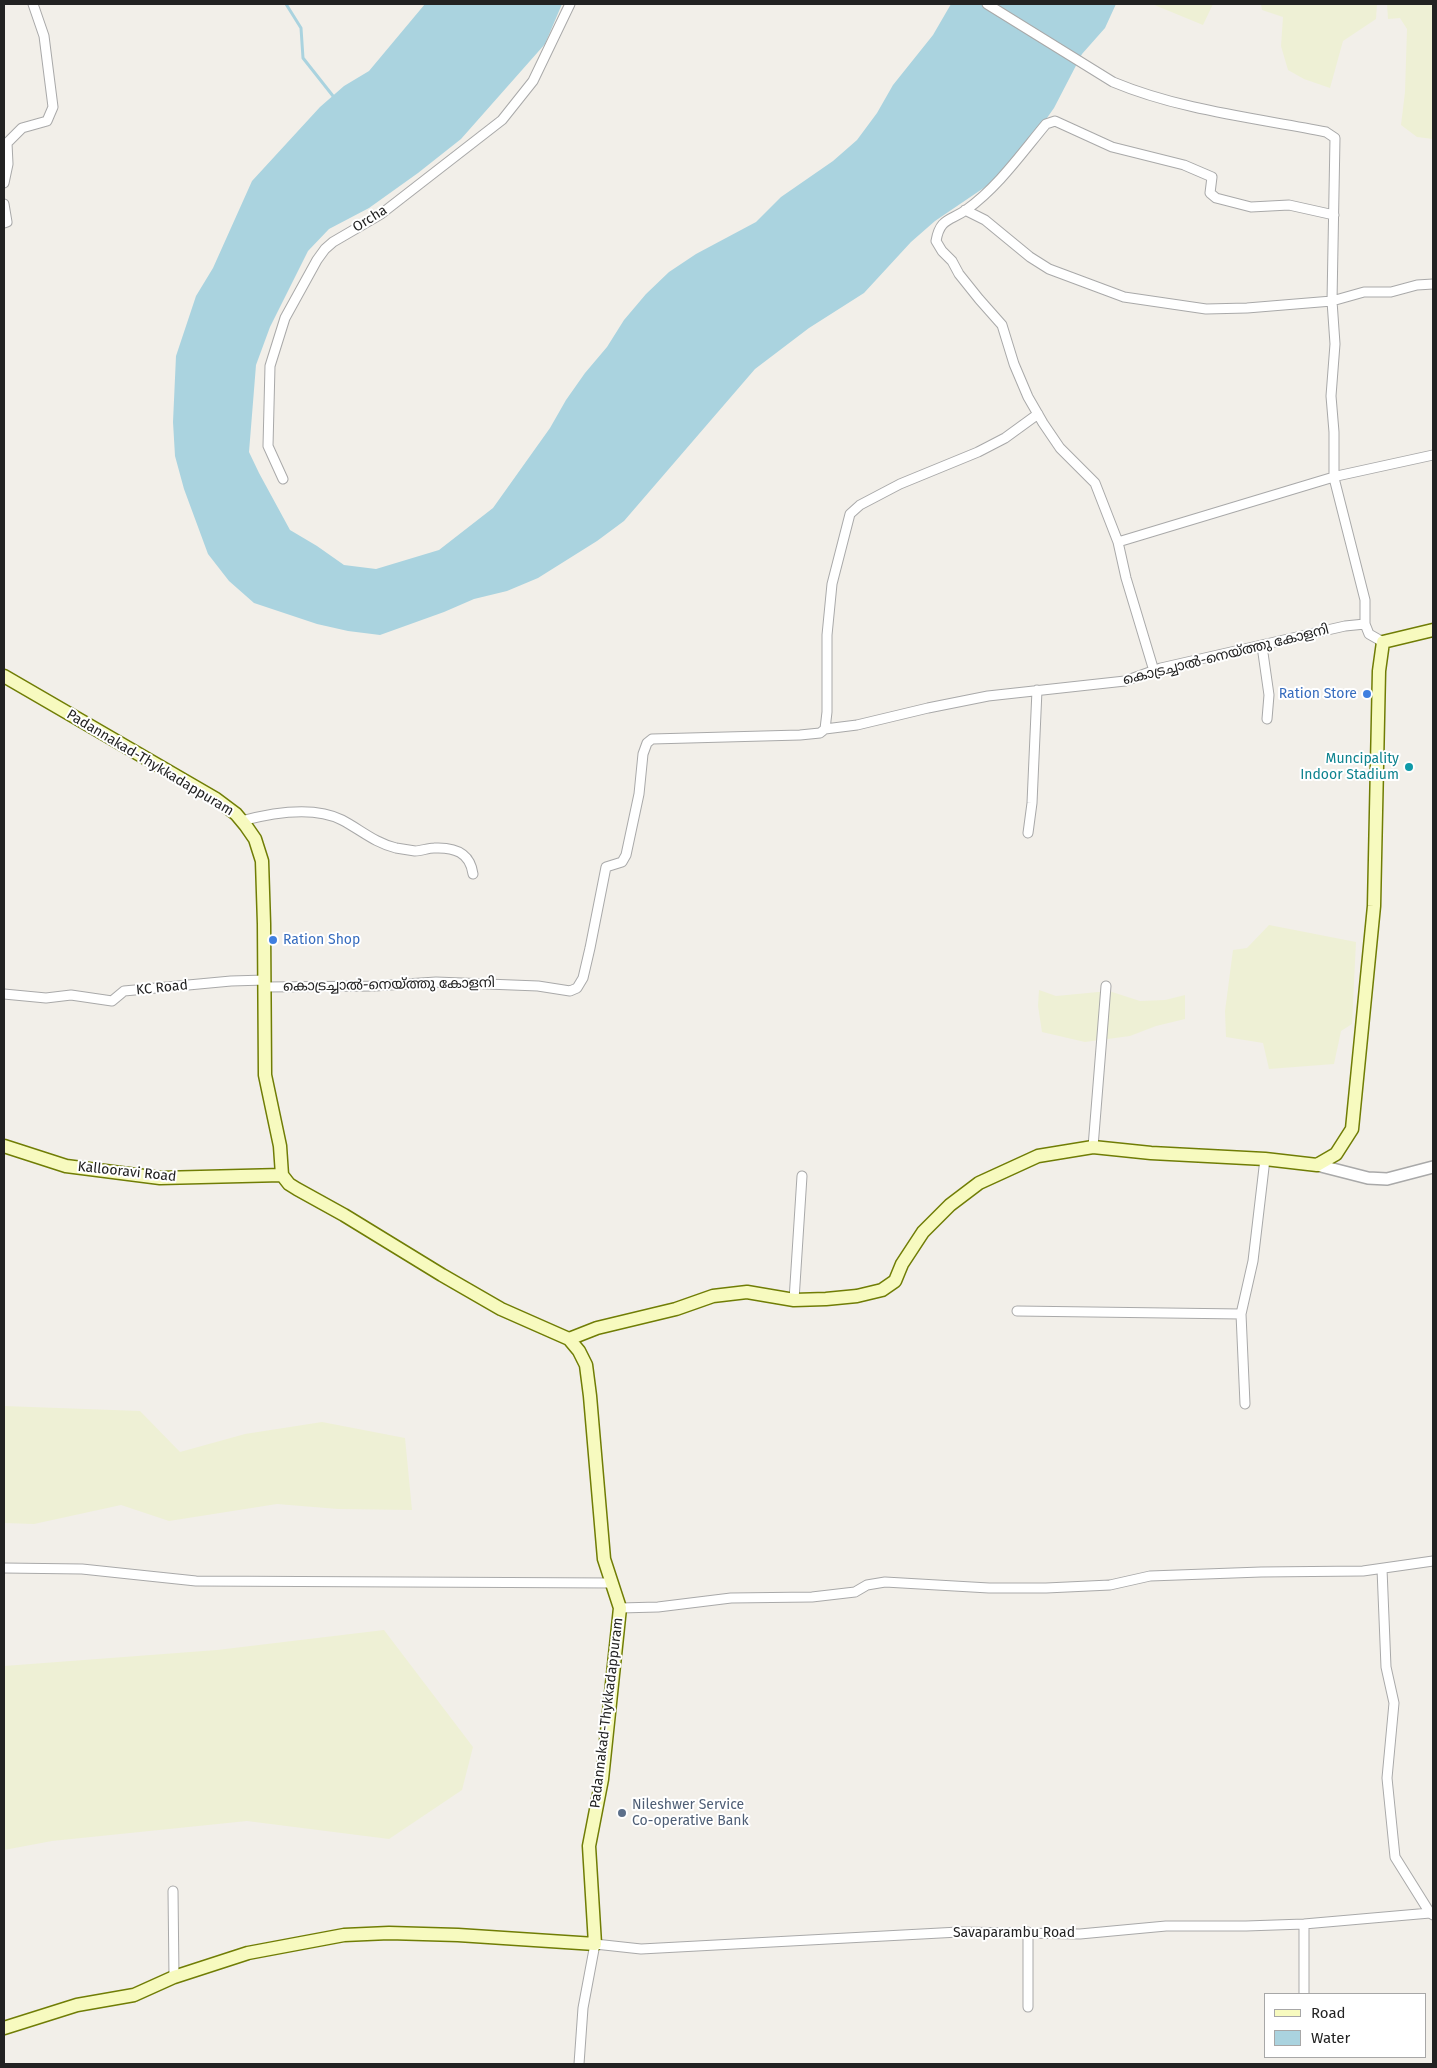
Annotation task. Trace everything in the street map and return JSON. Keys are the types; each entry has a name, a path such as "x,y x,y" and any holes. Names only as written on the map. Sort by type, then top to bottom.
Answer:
{"main road":[{"path":"282,1175 289,1184 297,1189 344,1215 442,1275 502,1309 569,1339 597,1328 676,1309 713,1296 747,1292 794,1300 857,1296 882,1290 895,1281 902,1264 923,1232 950,1206 979,1183 1038,1156 1092,1147 1151,1153 1265,1159 1317,1165 1336,1154 1352,1129 1374,906 1379,671 1383,642 1433,630"},
{"name":"Padannakad-Thykkadappuram","path":"4,676 216,800 236,814 255,839 262,862 265,1075 280,1146 282,1175"},
{"name":"Kallooravi Road","path":"4,1146 66,1166 160,1178 282,1175"},
{"name":"Padannakad-Thykkadappuram","path":"569,1339 579,1351 586,1365 604,1559 620,1608 602,1779 589,1846 595,1944"},
{"path":"4,2028 77,2005 134,1995 174,1977 248,1953 344,1935 389,1933 595,1944"}],"street":[{"path":"4,183 8,164 8,143 22,128 47,121 53,107 44,36 33,4"},
{"name":"Orcha","path":"283,479 268,446 270,366 285,318 317,260 333,242 381,214 502,120 533,80 570,4"},
{"path":"987,4 1113,82 1164,101 1326,132 1335,138 1332,301 1335,344 1331,396 1334,432 1334,478 1365,600 1365,624 1368,634 1383,642"},
{"path":"1154,671 1126,578 1118,542 1095,483 1060,448 1038,414 1028,397 1014,364 1002,325 942,251 936,241 938,229 947,220 965,210 990,190 1046,124 1055,121 1112,147 1184,165 1212,176 1210,193 1216,198 1250,207 1289,205 1334,215"},
{"path":"4,204 7,222 4,223"},
{"path":"965,210 985,220 1030,257 1049,269 1124,297 1206,309 1289,306 1332,301 1364,292 1391,292 1417,285 1433,284"},
{"path":"825,729 828,695 827,635 832,584 850,514 860,505 900,484 978,452 1004,438 1038,414"},
{"path":"1118,542 1334,478 1433,455"},
{"name":"കൊട്രച്ചാൽ-നെയ്ത്തു കോളനി","path":"265,983 375,986 436,982 538,986 570,991 577,988 583,978 606,867 622,862 626,855 639,794 643,754 647,743 652,740 820,733 825,729 857,725 960,701 1037,690 1125,681 1154,671 1345,626 1365,624"},
{"path":"1262,646 1268,695 1267,719"},
{"path":"1028,833 1032,803 1037,690"},
{"path":"242,821 262,815 288,813 331,815 379,843 396,848 416,851 434,848 459,851 472,863 473,874"},
{"name":"KC Road","path":"4,994 46,998 71,995 112,1001 124,991 231,980 265,983"},
{"path":"1092,1147 1106,986"},
{"path":"1245,1404 1241,1314 1253,1261 1265,1159"},
{"path":"1317,1165 1368,1178 1387,1179 1433,1167"},
{"path":"794,1300 802,1176"},
{"path":"1017,1312 1241,1314"},
{"path":"620,1608 658,1607 731,1598 812,1597 855,1592 867,1585 885,1582 989,1588 1046,1588 1110,1585 1150,1576 1260,1572 1362,1572 1433,1561"},
{"path":"4,1568 82,1569 196,1582 612,1583"},
{"path":"1382,1569 1386,1667 1394,1703 1387,1778 1395,1857 1431,1914"},
{"path":"174,1891 174,1977"},
{"name":"Savaparambu Road","path":"595,1944 641,1948 959,1932 1080,1934 1166,1926 1304,1924 1431,1914"},
{"path":"1304,1924 1304,1993"},
{"path":"1028,1932 1028,2007"},
{"name":"Padannakad-Thykkadappuram","path":"579,2064 583,2008 595,1944"}],"green space":[{"path":"1152,4 1213,4 1203,25"},
{"path":"1261,4 1377,4 1376,19 1343,41 1330,88 1304,79 1288,70 1281,46 1283,17 1262,10"},
{"path":"1387,4 1433,4 1433,139 1417,137 1401,125 1405,92 1407,29 1400,18 1388,19"},
{"path":"1269,925 1356,942 1352,1024 1341,1031 1334,1064 1269,1069 1263,1043 1226,1037 1225,1011 1233,950 1247,948"},
{"path":"1039,990 1056,996 1109,991 1140,1001 1165,1000 1185,995 1185,1019 1156,1026 1130,1036 1085,1042 1042,1032 1038,1006"},
{"path":"4,1406 140,1411 180,1452 245,1434 322,1422 405,1438 412,1510 338,1509 277,1504 169,1521 121,1505 34,1524 4,1523"},
{"path":"384,1630 473,1747 462,1790 389,1839 247,1821 52,1841 4,1850 4,1666 217,1650"}],"water":[{"path":"425,4 562,4 545,44 461,139 369,208 329,229 308,251 270,327 256,365 249,452 290,530 344,565 376,569 439,550 493,508 550,428 566,400 585,373 607,347 624,320 646,294 669,272 696,254 756,222 781,197 833,161 857,140 877,113 893,85 933,35 951,4 1116,4 1105,28 1082,54 1054,108 1035,135 991,183 935,221 911,242 864,293 809,328 755,369 624,521 597,541 538,578 507,591 474,599 380,635 348,631 317,624 254,603 229,581 208,554 184,489 175,456 173,422 176,356 196,296 213,268 252,181 320,107 344,86 369,71"}],"waterway":[{"path":"286,4 301,28 303,58 333,96"}],"place":[{"name":"Ration Store","path":"1367,694"},
{"name":"Muncipality Indoor Stadium","path":"1409,767"},
{"name":"Ration Shop","path":"273,940"},
{"name":"Nileshwer Service Co-operative Bank","path":"622,1813"}]}
